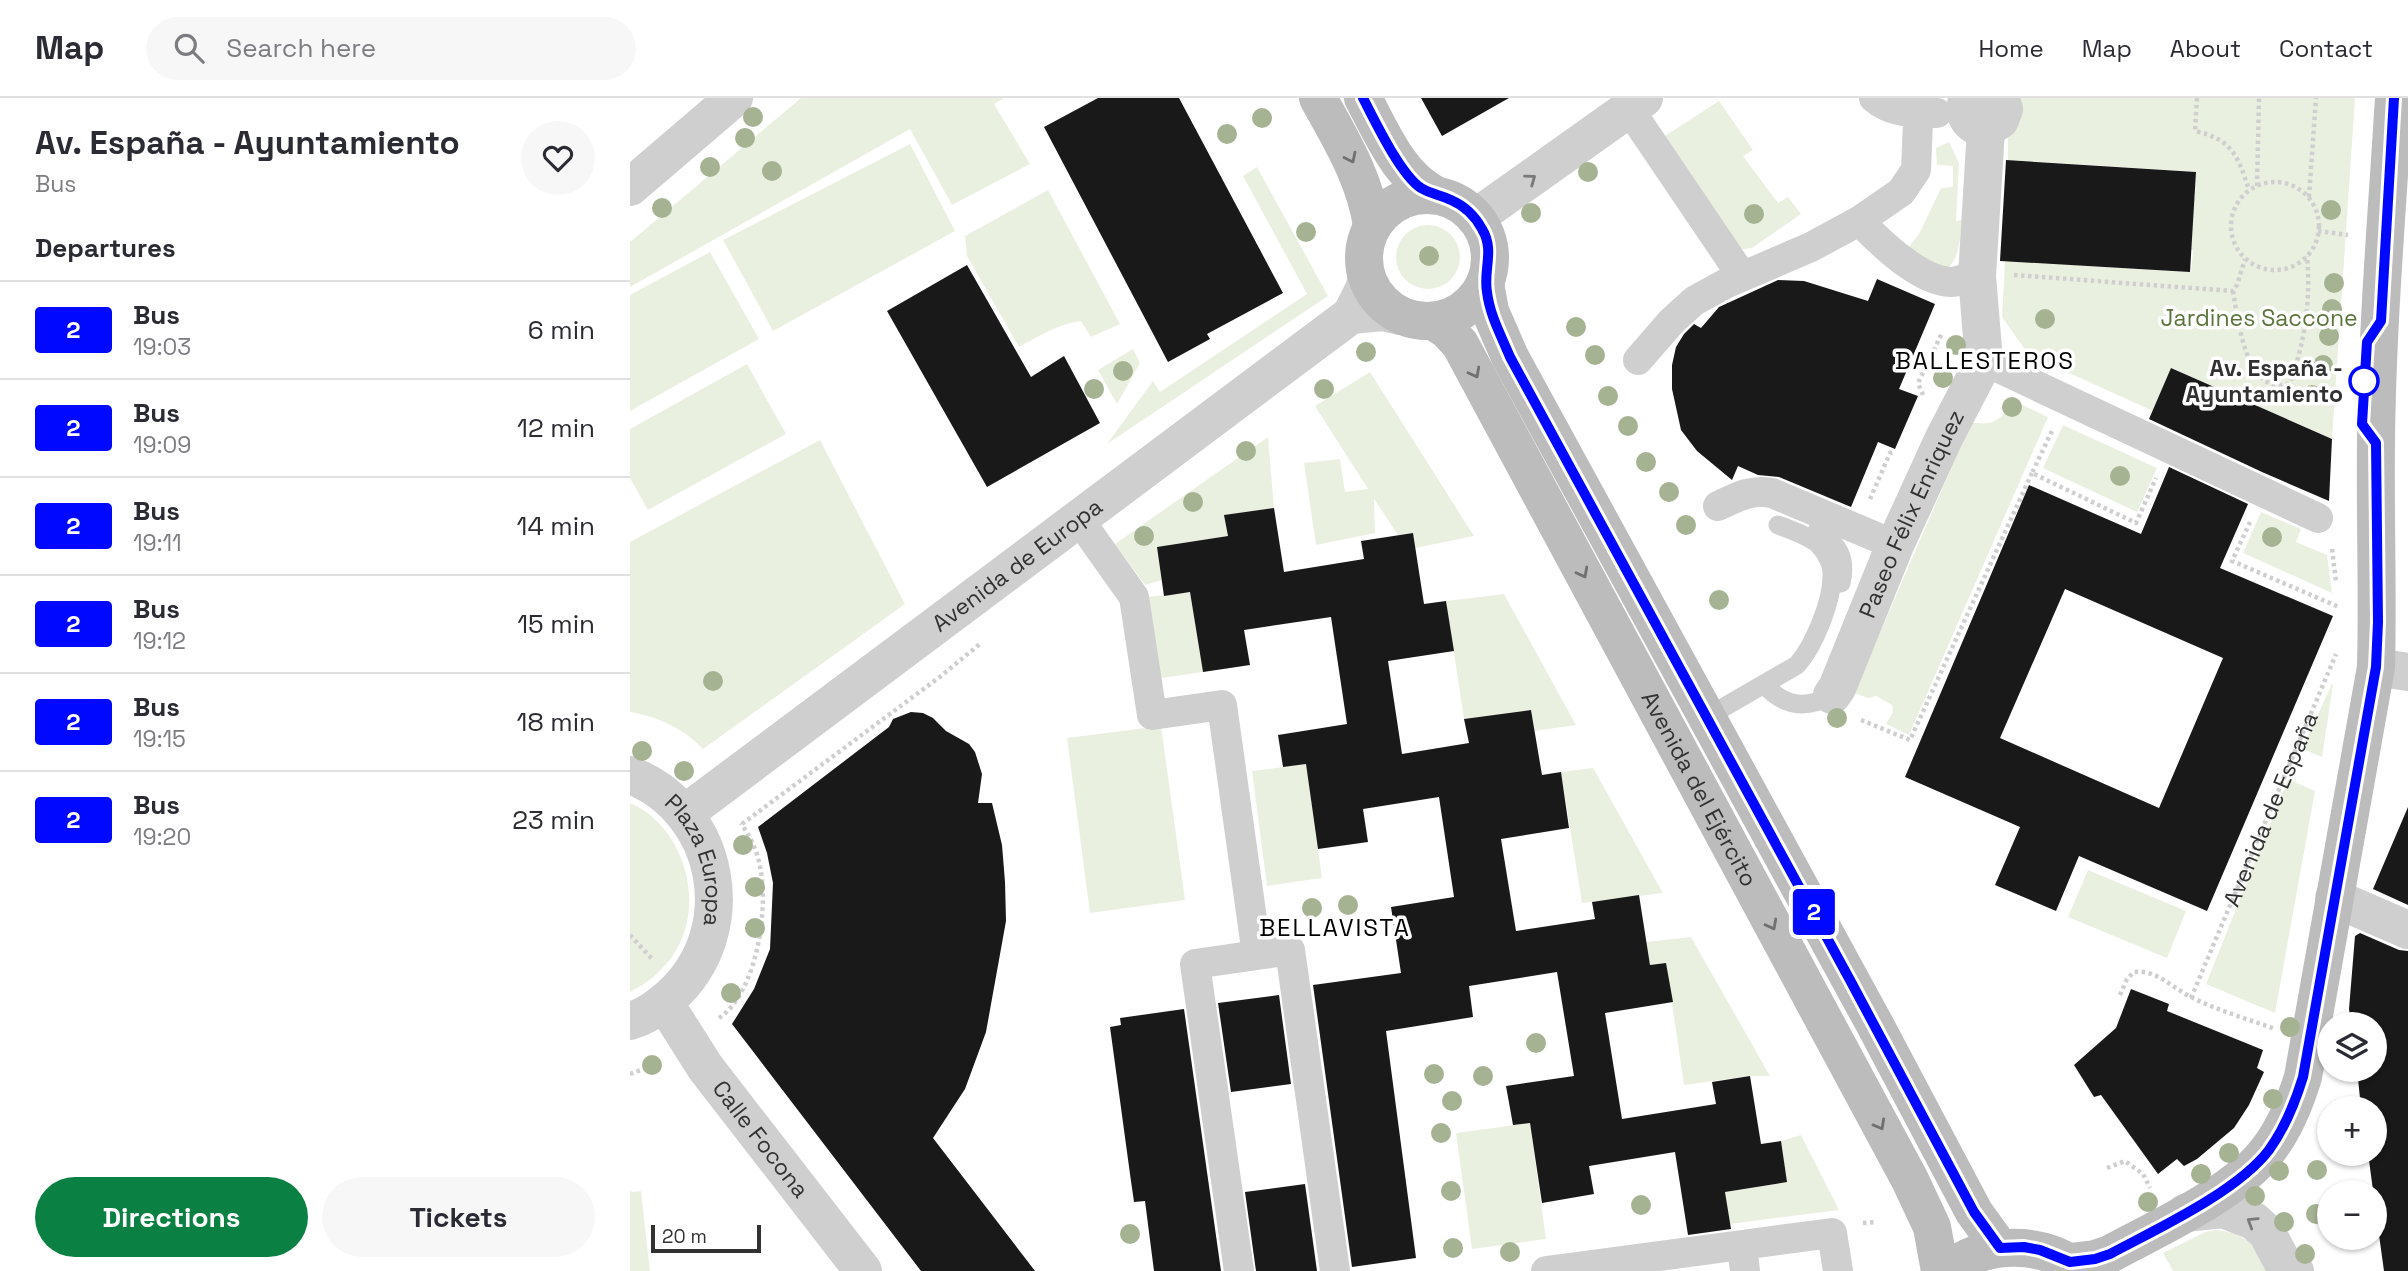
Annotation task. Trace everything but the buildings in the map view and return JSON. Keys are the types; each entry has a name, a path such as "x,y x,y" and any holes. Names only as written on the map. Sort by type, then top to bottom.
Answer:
{"main road":[{"path":"1318,98 1361,179 1369,201 1372,226"},
{"path":"1363,98 1404,168 1419,187 1465,208 1484,233 1489,249 1485,283 1465,309 1450,317 1417,318 1380,300 1367,278 1364,260 1366,243 1372,226 1384,212 1399,201 1417,195 1436,195"},
{"path":"1947,1271 1965,1259 2000,1248 2024,1247 2040,1250 2075,1266 2110,1254 2217,1194 2267,1152 2285,1125 2303,1077 2334,898 2392,670 2378,622 2376,443 2381,321 2396,264 2394,98"},
{"name":"Avenida del Ejército","path":"1485,283 1490,312 1510,357 1974,1212 2000,1248"},
{"name":"Avenida del Ejército","path":"1417,318 1447,330 1460,344 1910,1180 1932,1227 1940,1271"}],"street":[{"path":"636,170 734,98"},
{"path":"1874,98 1892,109 1955,108"},
{"path":"1475,218 1636,103 1742,276"},
{"path":"1638,360 1671,322 1694,301 1742,276 1811,247 1859,221 1901,192 1955,108"},
{"path":"1955,108 1972,276 1984,360 2315,516"},
{"path":"1859,221 1900,259 1922,272 1952,282 1972,276"},
{"name":"Avenida de Europa","path":"684,814 1351,315 1367,278"},
{"path":"1351,315 1383,312 1417,318"},
{"name":"Paseo Félix Enriquez","path":"1832,695 1942,441 1984,360"},
{"path":"1718,506 1742,494 1758,490 1784,498 1895,545"},
{"path":"1078,518 1134,597 1152,715 1222,705 1257,955"},
{"name":"Plaza Europa","path":"630,775 664,794 684,814 703,844 713,877 714,912 706,946 686,982 662,984 630,1021"},
{"path":"2334,898 2408,930"},
{"path":"1239,1271 1195,964 1290,950 1335,1271"},
{"name":"Calle Focona","path":"662,984 705,1067 863,1271"},
{"path":"2185,1213 2223,1209 2254,1221 2267,1233 2288,1268"},
{"path":"1546,1271 1744,1258 1832,1233 1838,1271"}],"lane":[{"path":"1707,717 1797,665 1806,655 1842,580 1844,570 1841,555 1834,544 1820,531 1781,518"},
{"name":"Paseo Félix Enriquez","path":"1764,684 1774,696 1791,703 1816,703 1832,695"}],"path":[{"path":"2197,98 2195,131 2212,135 2236,154 2249,190"},
{"path":"2257,186 2259,98"},
{"path":"2309,198 2285,183 2270,182 2249,190 2240,200 2231,223 2232,236 2245,258 2270,270 2284,269 2307,256 2315,244 2318,219 2309,198 2316,98"},
{"path":"2318,231 2345,234"},
{"path":"2245,258 2233,291 2247,354 2256,373 2266,381 2281,386 2290,383 2299,359 2309,304 2307,256"},
{"path":"1918,405 1923,394 1918,383 1972,276 2003,275 2233,291"},
{"path":"1861,720 1910,740 2067,399"},
{"path":"1856,528 1891,453 1898,451"},
{"path":"2032,473 2136,523 2158,474"},
{"path":"2263,492 2232,561 2339,607 2337,596"},
{"path":"2315,516 2307,537 2332,548 2336,584"},
{"name":"Avenida de España","path":"2191,998 2331,663 2342,645"},
{"path":"630,935 662,984"},
{"path":"2120,995 2127,979 2137,971 2149,973 2174,985 2191,998 2281,1031"},
{"path":"630,1074 648,1069 664,1060"}],"green space":[{"path":"801,98 1004,98 994,104 1030,164 952,205 910,129 630,287 630,242"},
{"name":"Jardines Saccone","path":"2008,98 2355,98 2332,439 2224,391 2191,410 2203,382 2172,368 2153,411 2029,355 2002,317 2005,261 2191,272 2193,250 2181,249 2184,198 2195,198 2196,172 2008,160"},
{"path":"1719,101 1753,150 1743,156 1778,203 1788,197 1801,214 1752,248 1738,250 1654,143"},
{"path":"1949,142 1959,163 1956,221 1962,220 1955,257 1947,269 1940,273 1907,249 1919,234 1941,188 1953,187 1953,166 1937,165 1936,148"},
{"path":"910,144 955,231 773,331 723,240"},
{"path":"1257,167 1328,296 1107,444 1153,381 1160,392 1307,294 1243,176"},
{"path":"1048,190 1120,324 1091,337 1081,321 1049,331 1019,347 967,256 965,236"},
{"path":"1428,225 1446,231 1454,239 1460,257 1454,275 1446,283 1428,289 1410,283 1402,275 1396,257 1402,239 1410,231"},
{"path":"710,252 759,339 630,411 630,295"},
{"path":"1133,349 1140,363 1117,404 1098,370"},
{"path":"747,364 786,434 648,510 630,478 630,429"},
{"path":"1370,372 1474,536 1415,548 1413,533 1398,535 1374,499 1375,533 1316,545 1304,463 1340,459 1345,492 1368,489 1315,406"},
{"path":"2012,400 2048,417 1909,735 1886,724 1893,712 1892,705 1876,696 1868,698 1854,693 1971,422 1985,423 1996,420"},
{"path":"2063,425 2157,468 2137,512 2043,468"},
{"path":"1268,437 1274,508 1225,515 1228,536 1158,547 1162,580 1145,585 1115,544"},
{"path":"820,440 905,604 703,749 670,724 630,712 630,542"},
{"path":"2261,512 2301,529 2296,542 2327,555 2332,593 2243,553"},
{"path":"1190,592 1203,672 1161,678 1148,597"},
{"path":"1504,594 1576,725 1535,731 1531,710 1464,719 1446,601"},
{"path":"2333,685 2322,757 2302,749"},
{"path":"1161,726 1185,900 1090,913 1067,738"},
{"path":"1306,764 1322,878 1267,886 1252,771"},
{"path":"1593,768 1663,893 1582,903 1561,772"},
{"path":"2288,779 2315,791 2275,1013 2206,984"},
{"path":"630,803 649,815 665,830 685,871 689,894 688,916 682,938 671,958 652,978 630,992"},
{"path":"2088,870 2186,911 2167,958 2068,917"},
{"path":"1691,937 1770,1076 1684,1085 1666,963 1650,965 1646,942"},
{"path":"1530,1123 1546,1239 1472,1249 1456,1133"},
{"path":"1801,1135 1839,1210 1730,1224 1725,1192 1786,1182 1781,1141"},
{"path":"630,1190 641,1191 650,1271 630,1271"},
{"path":"2216,1230 2235,1234 2249,1242 2268,1271 2173,1271 2163,1253 2205,1232"}],"bus line":[{"name":"2","path":"1363,98 1385,140 1419,187 1465,208 1484,233 1489,249 1485,283 1490,312 1510,357 1974,1212 2000,1248 2024,1247 2040,1250 2070,1262 2110,1254 2217,1194 2245,1173 2267,1152 2285,1125 2303,1077 2376,667 2376,443 2362,424 2367,342 2381,321 2394,98"}],"place":[{"name":"Av. España - Ayuntamiento","path":"2364,381"}],"district":[{"name":"BALLESTEROS","path":"1985,361"},
{"name":"BELLAVISTA","path":"1335,928"}]}
